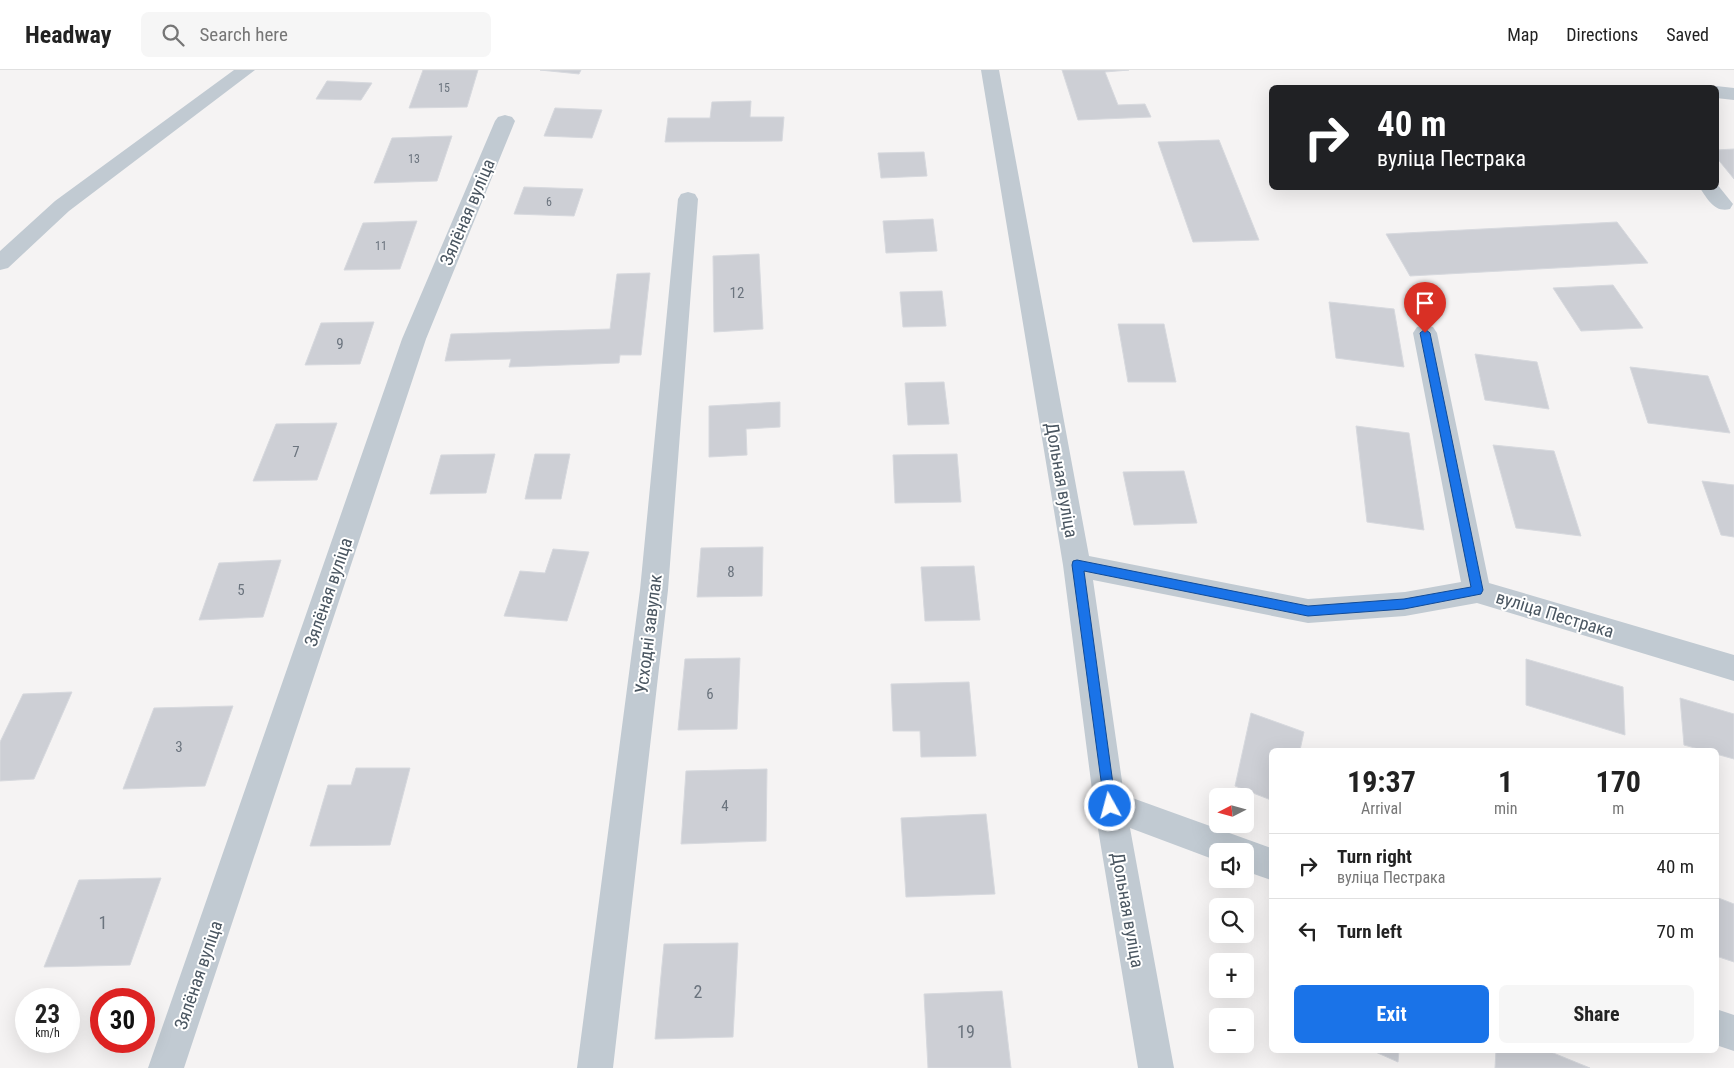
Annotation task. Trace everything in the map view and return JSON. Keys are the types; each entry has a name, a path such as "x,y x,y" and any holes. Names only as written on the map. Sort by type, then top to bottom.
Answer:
{"street":[{"path":"0,263 62,206 246,70"},
{"name":"Дольная вуліца","path":"990,70 1077,565 1110,806 1156,1068"},
{"path":"1719,92 1734,94"},
{"name":"Зялёная вуліца","path":"166,1068 414,339 505,121"},
{"path":"1712,190 1723,204"},
{"name":"Усходні завулак","path":"595,1068 654,590 688,199"},
{"path":"1425,333 1477,590"},
{"name":"вуліца Пестрака","path":"1077,565 1308,611 1404,604 1477,590 1734,668"},
{"path":"1110,806 1213,843"},
{"path":"1254,858 1269,863"},
{"path":"1719,1028 1734,1034"}],"building":[{"path":"423,70 478,70 467,107 409,108"},
{"path":"540,70 581,70 579,74"},
{"path":"1062,70 1129,70 1105,72 1118,105 1145,104 1151,117 1078,120"},
{"path":"327,81 372,83 361,100 316,99"},
{"path":"751,101 750,117 784,117 782,141 665,142 668,118 710,118 712,102"},
{"path":"555,108 602,110 592,138 544,136"},
{"path":"452,136 437,181 374,183 392,138"},
{"path":"1219,140 1259,240 1193,242 1158,142"},
{"path":"1734,149 1734,179 1719,161 1719,150"},
{"path":"924,152 927,176 881,178 878,153"},
{"path":"524,187 583,189 574,216 514,214"},
{"path":"933,219 937,251 886,253 883,221"},
{"path":"417,221 400,269 344,270 363,223"},
{"path":"1617,222 1648,263 1410,276 1386,234"},
{"path":"759,254 763,329 714,332 713,256"},
{"path":"650,273 641,355 620,355 619,363 509,367 511,359 445,361 451,334 610,329 617,274"},
{"path":"1613,285 1643,328 1581,331 1553,288"},
{"path":"942,291 946,326 903,327 900,292"},
{"path":"1329,302 1394,309 1404,367 1336,358"},
{"path":"374,322 360,364 305,365 321,323"},
{"path":"1118,324 1164,324 1176,382 1128,382"},
{"path":"1475,354 1537,362 1549,409 1485,400"},
{"path":"1630,367 1708,376 1730,433 1648,423"},
{"path":"944,382 949,424 908,425 905,383"},
{"path":"780,402 780,427 746,429 747,455 709,457 709,406"},
{"path":"337,423 317,480 253,481 276,424"},
{"path":"1356,426 1409,433 1424,530 1367,522"},
{"path":"1493,445 1554,451 1581,536 1516,528"},
{"path":"495,454 486,493 430,494 441,455"},
{"path":"535,454 570,454 561,499 525,499"},
{"path":"957,454 961,502 895,503 893,455"},
{"path":"1184,471 1197,523 1134,525 1123,472"},
{"path":"1702,481 1734,485 1734,537 1721,535"},
{"path":"763,547 762,596 697,597 701,548"},
{"path":"553,549 589,552 567,621 504,616 520,571 545,573"},
{"path":"281,560 263,617 199,620 219,563"},
{"path":"974,566 980,620 925,621 921,567"},
{"path":"740,658 737,729 678,730 685,659"},
{"path":"1526,659 1623,687 1625,735 1526,705"},
{"path":"969,682 976,756 921,757 920,731 893,731 891,684"},
{"path":"72,692 34,779 0,781 0,742 23,694"},
{"path":"1680,698 1734,714 1734,759 1719,755 1719,748 1695,748 1684,745"},
{"path":"233,706 205,786 123,789 154,708"},
{"path":"1251,713 1304,732 1300,748 1269,748 1269,799 1254,793 1254,788 1235,786"},
{"path":"356,768 410,768 390,845 310,846 328,785 351,785"},
{"path":"767,769 766,841 681,844 686,771"},
{"path":"986,814 995,894 906,897 901,818"},
{"path":"161,878 130,965 44,967 79,880"},
{"path":"1719,898 1734,904 1734,962 1719,957"},
{"path":"738,943 733,1037 655,1039 664,944"},
{"path":"1002,991 1011,1068 928,1068 924,994"},
{"path":"1378,1053 1399,1053 1398,1062"},
{"path":"1496,1053 1553,1053 1590,1068 1495,1068"}],"route":[{"path":"1110,806 1077,565 1308,611 1404,604 1477,590 1425,333"}]}
